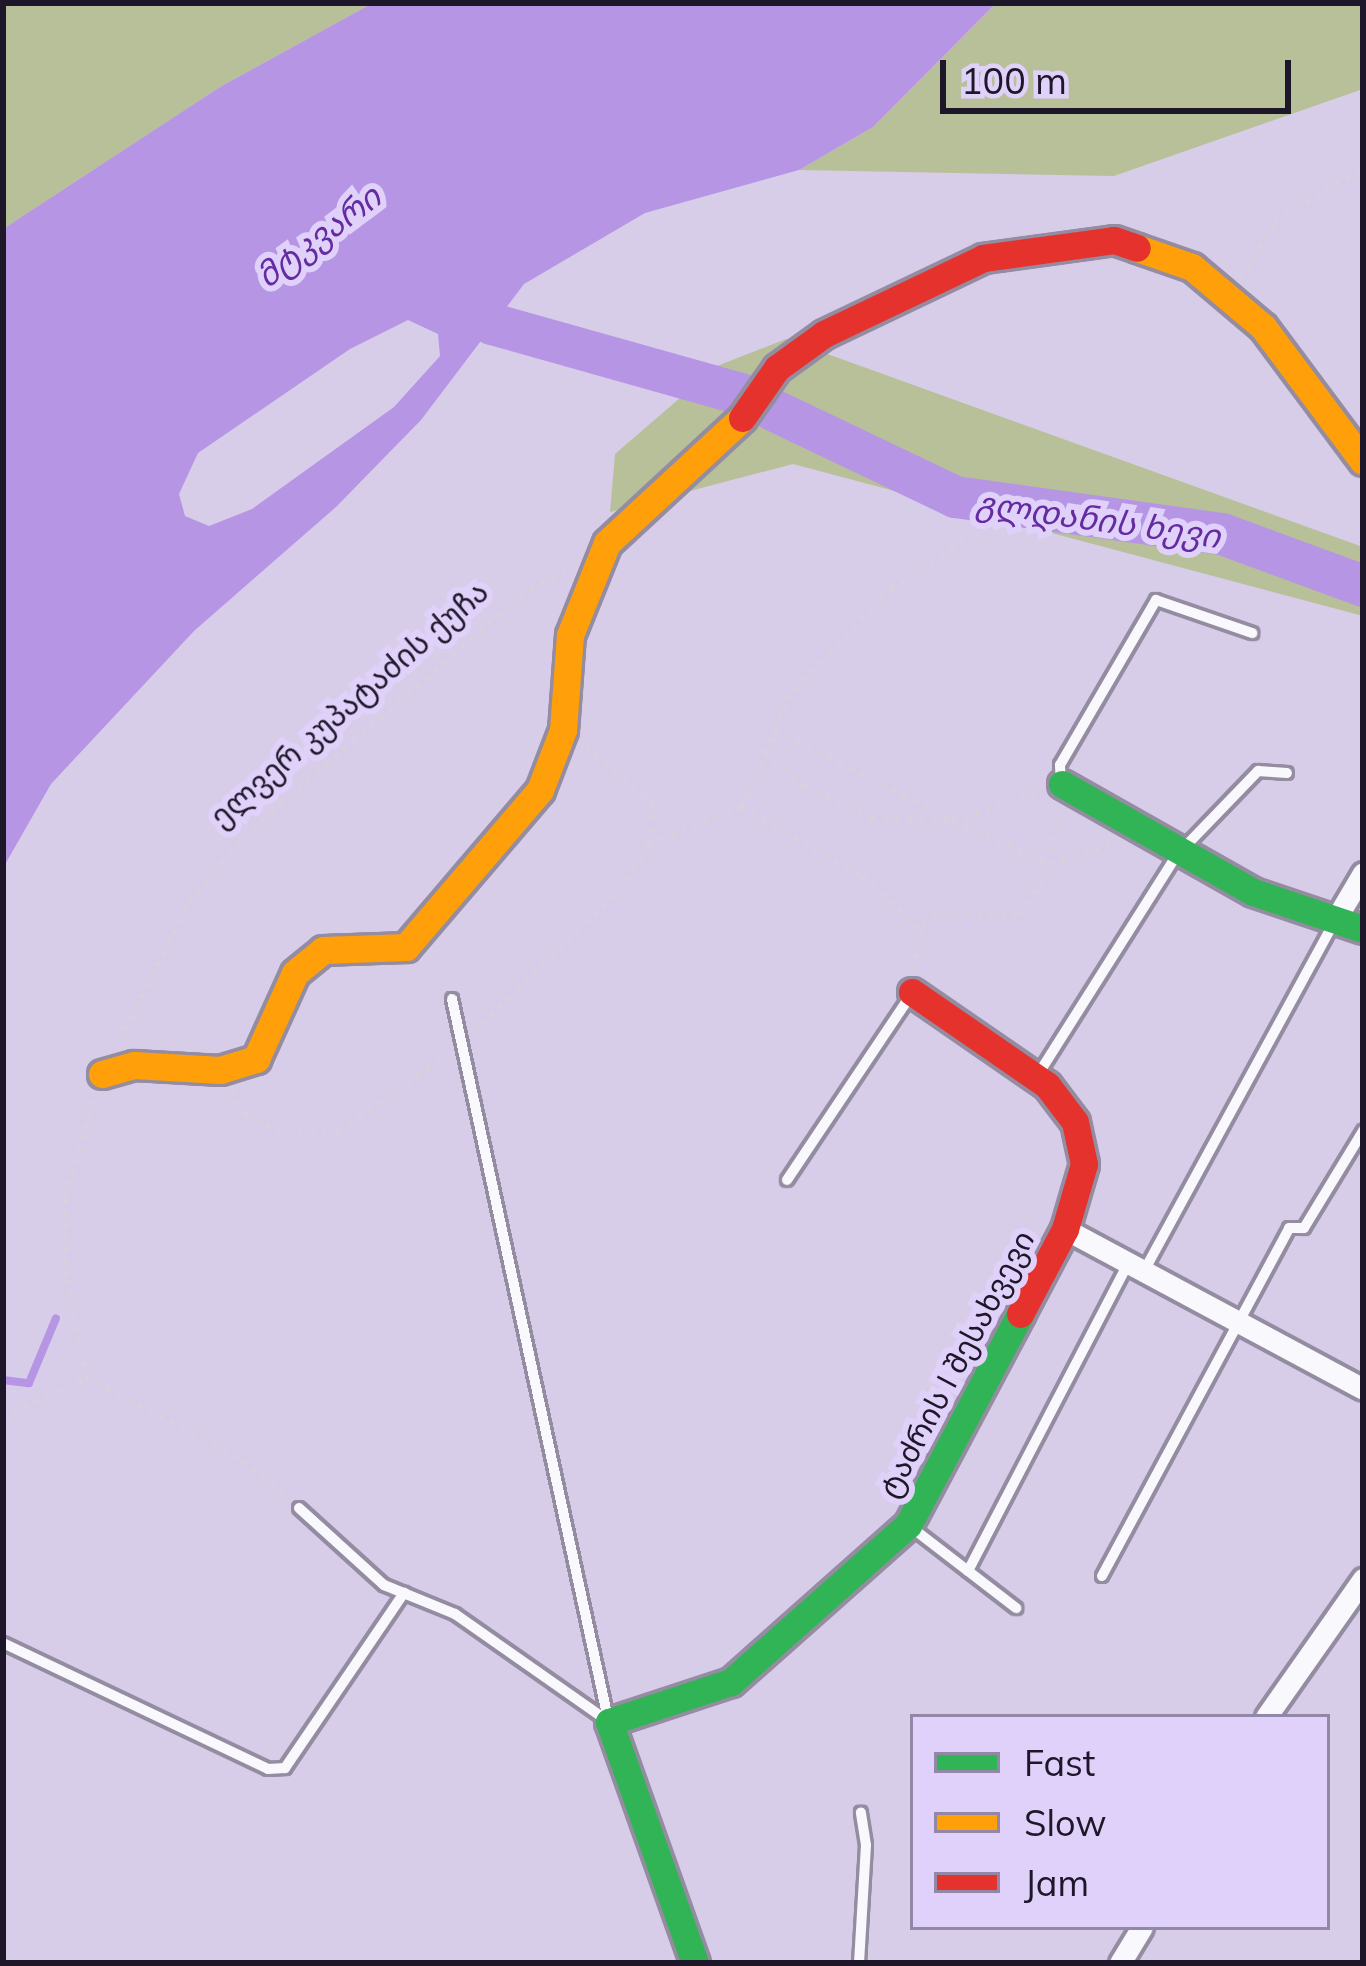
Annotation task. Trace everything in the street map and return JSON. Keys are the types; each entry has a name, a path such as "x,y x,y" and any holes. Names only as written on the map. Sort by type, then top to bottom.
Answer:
{"street":[{"path":"102,1074 134,1065 220,1070 256,1059 295,973 323,950 406,947 540,790 563,730 570,635 607,543 747,413 777,368 824,334 982,258 1114,240 1192,267 1263,327 1363,461"},
{"path":"1062,784 1143,836 1252,892 1350,923 1363,873"},
{"name":"ტაძრის I შესახვევი","path":"609,1722 731,1682 908,1525 1066,1229 1084,1164 1075,1122 1036,1077 912,992"},
{"name":"ტაძრის I შესახვევი","path":"1066,1229 1363,1389"},
{"path":"1268,1714 1363,1579"},
{"path":"609,1722 695,1963"},
{"path":"1120,1963 1140,1930"}],"lane":[{"path":"1062,784 1060,765 1156,600 1252,633"},
{"path":"1036,1077 1177,855 1258,771 1288,773"},
{"path":"968,1571 1136,1267 1350,923"},
{"path":"787,1180 912,992"},
{"path":"452,999 609,1722"},
{"path":"1102,1576 1289,1228 1304,1228 1363,1131"},
{"path":"299,1508 384,1585 454,1614 609,1722"},
{"path":"908,1525 1016,1608"},
{"path":"3,1643 268,1769 285,1768 404,1593"},
{"path":"859,1963 866,1845 861,1812"}],"path":[{"path":"1229,298 1274,221 1363,168"},
{"path":"649,843 742,807 788,698 880,596 963,541"},
{"name":"ელვერ კუპატაძის ქუჩა","path":"86,1377 66,1275 65,1196 102,1074 190,900 244,836 521,596 607,543"},
{"path":"775,729 953,821 1050,864 1143,836"},
{"path":"220,1070 245,1114 287,1135 339,1131 462,1043 620,889 649,843 653,805 563,730"},
{"path":"765,752 805,786 872,817 953,821 1062,784 1050,864 1022,914 942,911 920,929 912,992"},
{"path":"742,807 863,877 920,929"},
{"path":"3,1417 86,1377 244,1461 299,1508"}],"green space":[{"path":"3,3 373,3 220,87 3,229"},
{"path":"996,3 1363,3 1363,89 1114,176 799,170 873,127"},
{"path":"786,339 1363,547 1363,616 793,464 610,512 615,454 717,366"}],"water":[{"name":"მტკვარი","path":"373,3 996,3 873,127 799,170 645,213 524,284 421,420 336,507 194,631 51,784 3,868 3,229 220,87","holes":["408,320 438,334 440,356 394,407 252,509 209,526 185,516 179,494 198,453 350,349"]}],"waterway":[{"name":"გლდანის ხევი","path":"445,297 492,324 745,395"},
{"name":"გლდანის ხევი","path":"773,410 955,497 1222,534 1363,586"},
{"path":"3,1380 29,1383 56,1318"}],"traffic: fast":[{"path":"1062,784 1253,892 1363,929"},
{"path":"695,1963 609,1722 731,1682 908,1525 1020,1314"}],"traffic: slow":[{"path":"1137,248 1192,267 1263,327 1363,461"},
{"path":"102,1074 134,1065 220,1070 256,1059 295,973 323,950 406,947 540,790 563,730 570,635 607,543 742,418"}],"traffic: jam":[{"path":"742,418 777,368 824,334 983,258 1114,240 1137,248"},
{"path":"912,992 1047,1085 1075,1122 1084,1164 1065,1229 1020,1314"}]}
